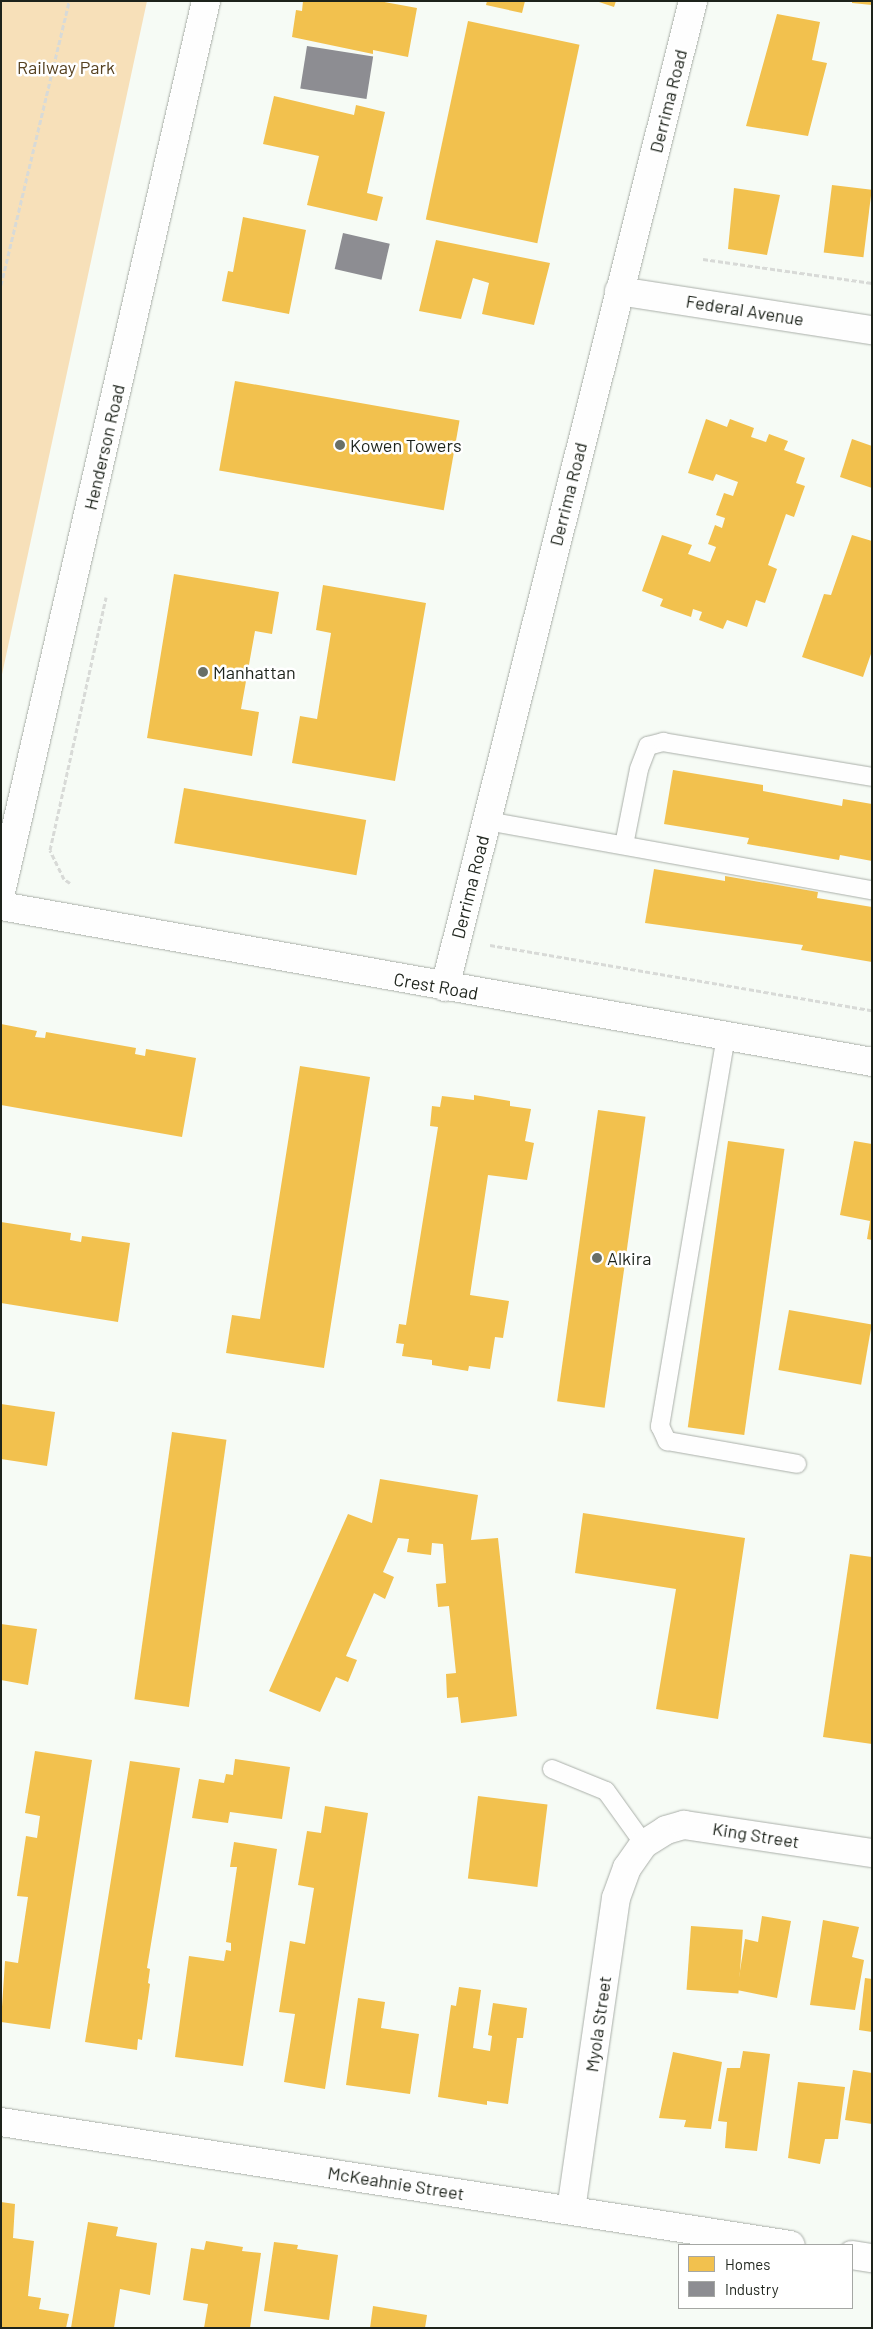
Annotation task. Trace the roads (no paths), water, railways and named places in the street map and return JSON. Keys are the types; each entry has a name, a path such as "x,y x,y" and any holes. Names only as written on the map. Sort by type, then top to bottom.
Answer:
{"street":[{"name":"Henderson Road","path":"1,892 206,1"},
{"name":"Derrima Road","path":"445,987 693,1"},
{"name":"Federal Avenue","path":"619,291 872,330"},
{"name":"Crest Road","path":"1,906 872,1062"},
{"name":"King Street","path":"644,1844 666,1830 684,1825 872,1853"},
{"name":"Myola Street","path":"571,2210 616,1898 627,1868 644,1844"},
{"name":"McKeahnie Street","path":"1,2122 784,2244"},
{"path":"853,2255 872,2258"}],"lane":[{"path":"624,845 639,769 648,746 663,742 872,776"},
{"path":"487,821 872,890"},
{"path":"726,1036 660,1426 667,1442 797,1464"},
{"path":"552,1769 606,1791 644,1844"}],"place":[{"name":"Kowen Towers","path":"340,445"},
{"name":"Manhattan","path":"203,672"},
{"name":"Alkira","path":"597,1258"}],"park label":[{"name":"Railway Park","path":"66,67"}]}
